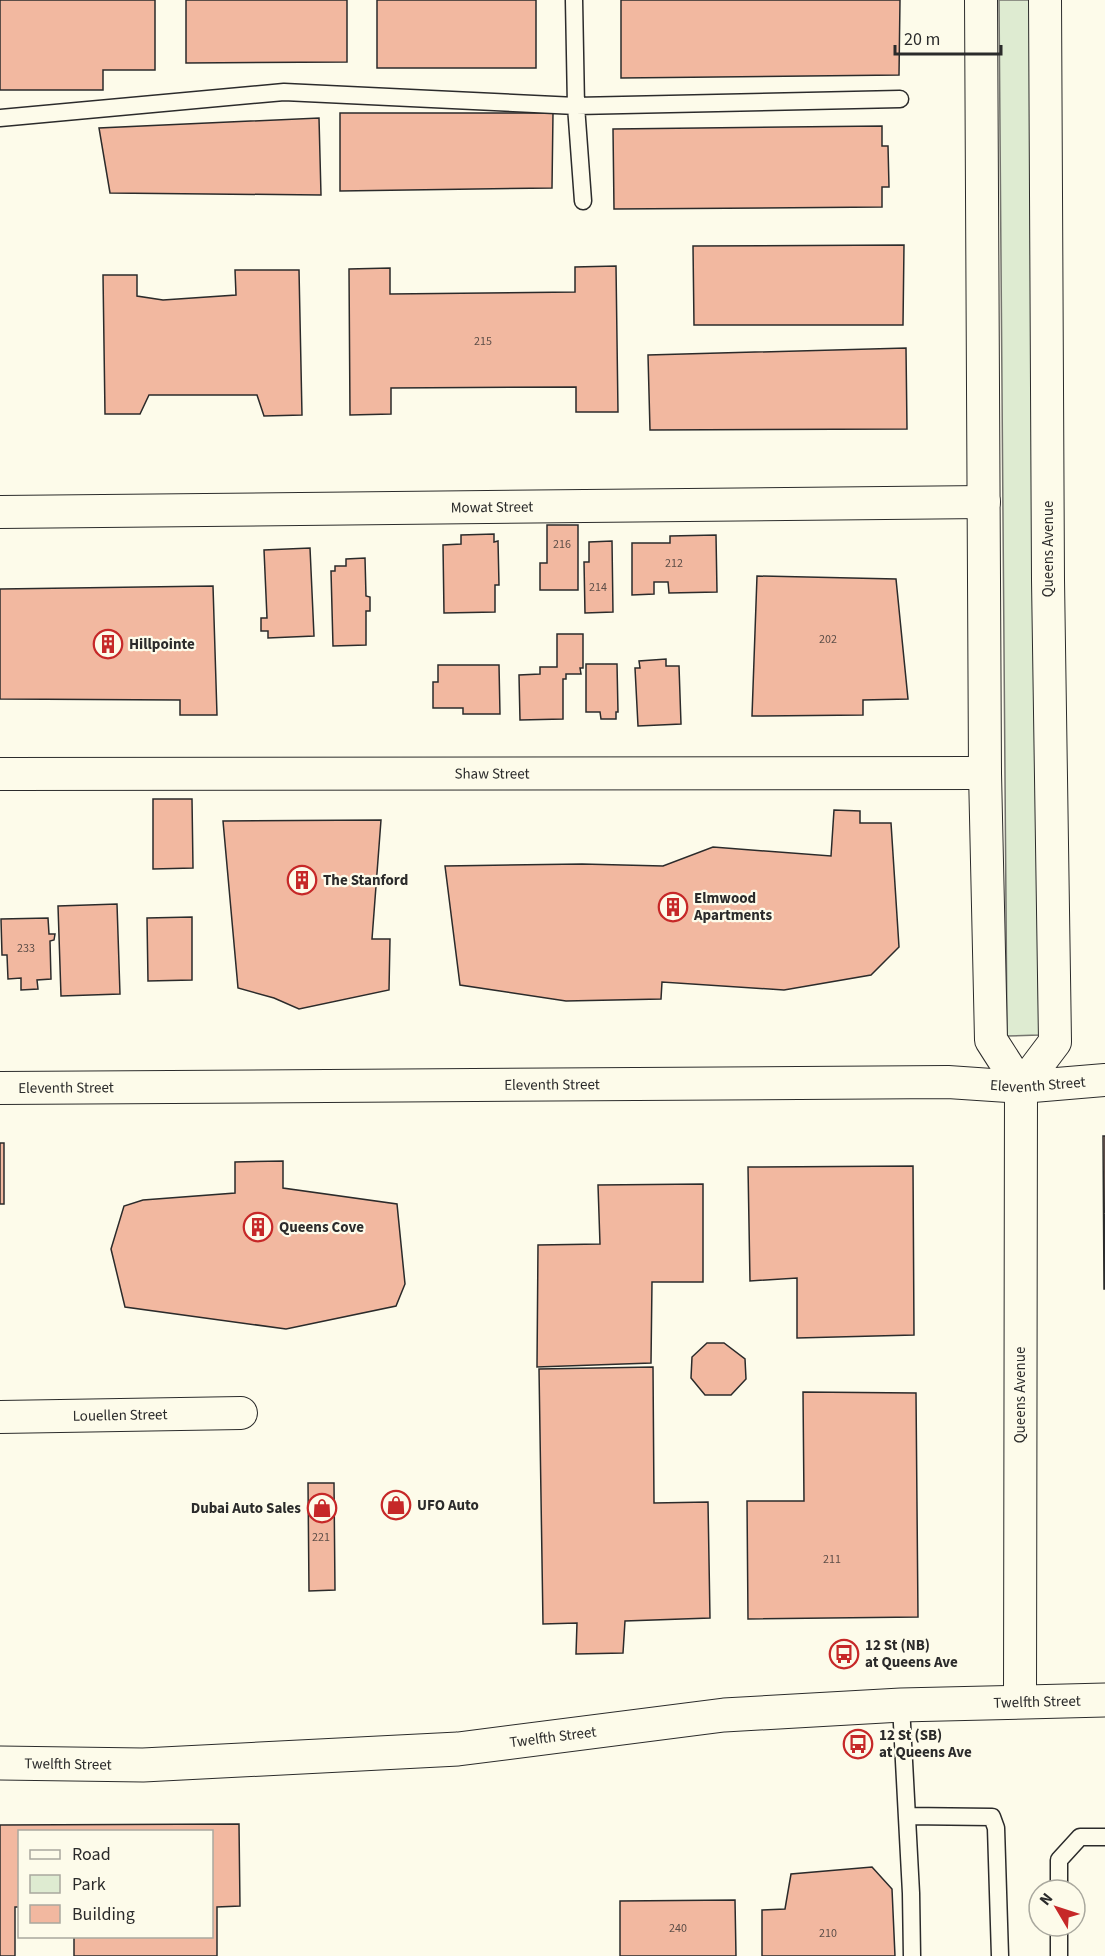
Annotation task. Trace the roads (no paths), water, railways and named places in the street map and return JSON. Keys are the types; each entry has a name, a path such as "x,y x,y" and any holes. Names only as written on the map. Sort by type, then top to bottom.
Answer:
{"street":[{"path":"981,0 985,773 991,1040 1021,1087"},
{"name":"Queens Avenue","path":"1020,1702 1021,1087 1055,1042 1047,568 1045,0"},
{"name":"Mowat Street","path":"0,512 984,502"},
{"name":"Shaw Street","path":"0,774 985,773"},
{"name":"Eleventh Street","path":"0,1089 948,1082 1021,1087 1105,1080"},
{"name":"Louellen Street","path":"0,1417 242,1413"},
{"name":"Twelfth Street","path":"0,1763 143,1765 458,1749 724,1715 901,1705 1105,1700"}],"lane":[{"path":"574,0 576,106 583,201"},
{"path":"0,118 284,92 576,106 900,99"},
{"path":"901,1705 912,1956"},
{"path":"907,1816 992,1817 996,1828 1000,1956"},
{"path":"1059,1878 1059,1860 1080,1837 1105,1837"},
{"path":"1059,1938 1059,1956"}],"place":[{"name":"Hillpointe","path":"108,644"},
{"name":"The Stanford","path":"302,880"},
{"name":"Elmwood Apartments","path":"673,907"},
{"name":"Queens Cove","path":"258,1227"},
{"name":"UFO Auto","path":"396,1505"},
{"name":"Dubai Auto Sales","path":"322,1508"},
{"name":"12 St (NB) at Queens Ave","path":"844,1654"},
{"name":"12 St (SB) at Queens Ave","path":"858,1744"}]}
